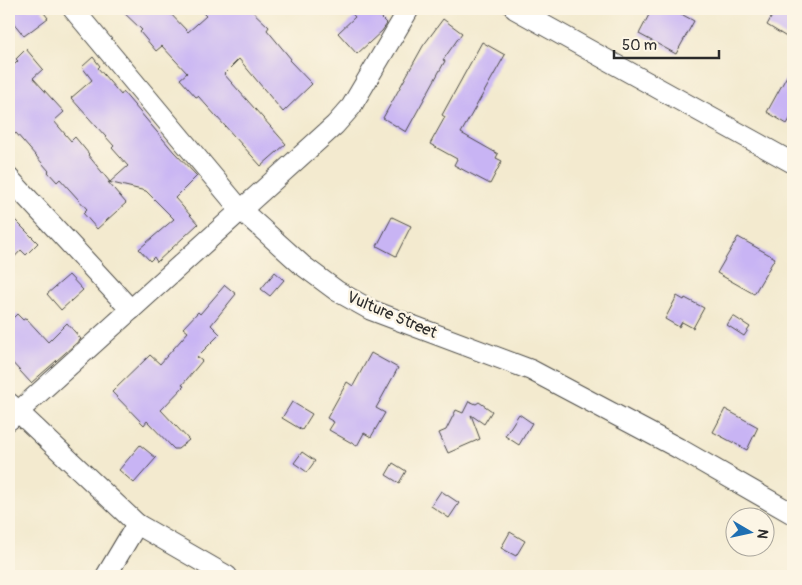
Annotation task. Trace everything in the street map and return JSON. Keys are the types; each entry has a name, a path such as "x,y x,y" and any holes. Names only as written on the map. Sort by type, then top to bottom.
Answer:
{"street":[{"name":"Vulture Street","path":"73,9 240,209 302,265 337,291 371,310 531,370 678,448 793,514"},
{"path":"227,576 137,524 12,412 130,310 335,125 351,107 409,9"},
{"path":"516,9 793,163"},
{"path":"9,178 130,310"},
{"path":"106,576 137,524"}],"building":[{"path":"9,9 41,9 48,18 24,36 9,17"},
{"path":"120,9 166,9 188,32 206,16 199,9 250,9 269,27 267,30 291,59 289,60 312,84 283,112 239,59 224,74 286,144 261,166 198,96 196,97 180,79 187,73 162,46 156,51 140,32 142,30"},
{"path":"348,9 391,9 381,18 387,24 382,31 357,54 338,33 355,17"},
{"path":"652,9 672,9 694,21 676,54 639,34"},
{"path":"776,9 793,9 793,41 767,25"},
{"path":"443,19 462,33 443,60 445,61 406,132 383,118 423,46"},
{"path":"482,42 505,55 461,133 498,154 496,158 502,161 490,184 454,165 457,159 430,144 445,117 442,115"},
{"path":"26,49 43,69 33,78 64,112 54,121 71,141 75,137 110,182 128,166 112,148 114,146 71,98 92,80 82,67 93,57 100,66 98,68 121,95 123,92 197,176 175,198 198,224 157,262 154,257 150,261 139,249 174,219 146,191 108,182 126,203 97,229 83,213 87,209 60,179 57,182 16,133 9,139 9,70"},
{"path":"793,65 793,114 787,124 767,112"},
{"path":"9,214 38,243 26,255 21,250 9,263"},
{"path":"392,217 411,226 396,256 377,246"},
{"path":"738,237 775,258 754,294 717,273"},
{"path":"275,272 284,280 270,296 261,289"},
{"path":"69,275 83,290 61,310 47,294"},
{"path":"225,285 236,294 211,325 220,334 197,357 202,361 182,385 184,386 161,410 189,440 178,449 174,449 147,421 144,425 112,392 150,355 160,364 188,332 183,328 198,312 200,314"},
{"path":"677,296 704,308 693,328 682,322 679,327 665,319"},
{"path":"17,314 23,320 26,318 48,342 67,323 81,339 31,383 9,359 9,322"},
{"path":"733,316 750,327 744,336 727,325"},
{"path":"371,353 398,368 376,408 385,413 371,437 364,433 357,446 329,430 334,422 327,418 347,382 353,386"},
{"path":"469,401 476,404 479,402 492,411 484,424 471,415 480,439 448,453 439,433 446,430 456,410 463,413"},
{"path":"292,402 312,414 302,430 282,418"},
{"path":"725,409 758,427 747,450 713,432"},
{"path":"519,414 532,423 519,445 505,436"},
{"path":"140,445 156,458 134,483 119,470"},
{"path":"302,452 315,461 307,472 294,463"},
{"path":"393,463 406,471 399,483 386,475"},
{"path":"441,491 459,503 449,518 431,506"},
{"path":"510,532 525,541 516,556 501,548"}]}
